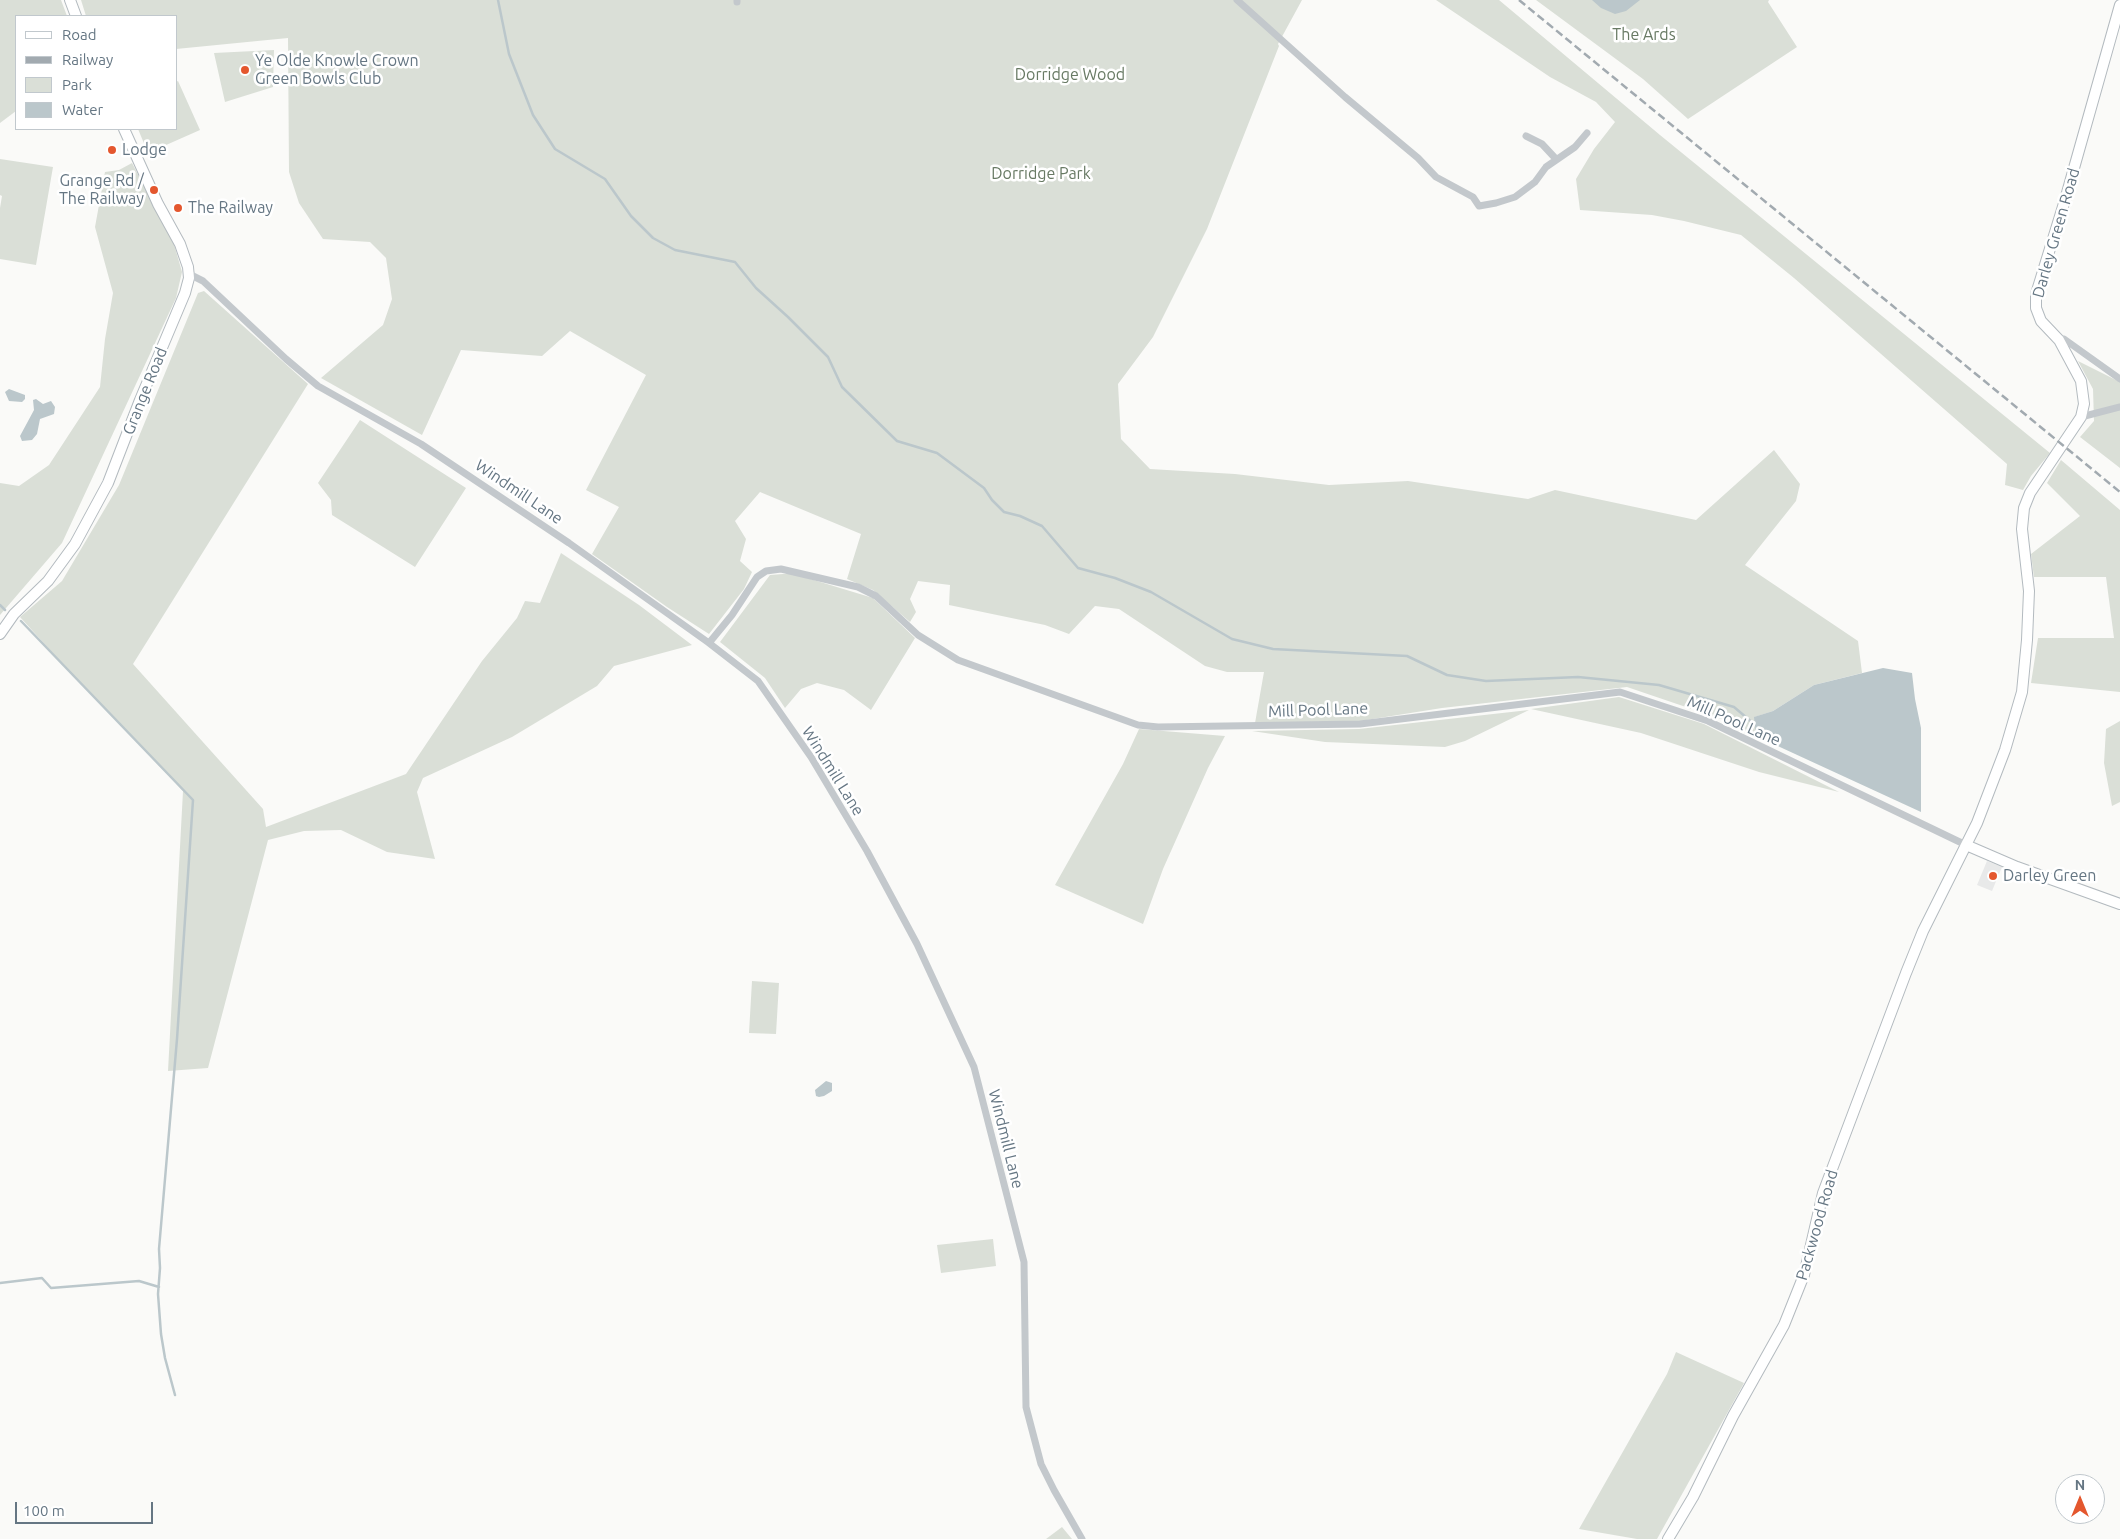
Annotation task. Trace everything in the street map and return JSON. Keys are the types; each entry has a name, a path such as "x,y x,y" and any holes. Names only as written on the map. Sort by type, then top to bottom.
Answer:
{"street":[{"path":"70,0 76,15"},
{"path":"1237,0 1280,40 1439,178 1473,197 1479,206 1496,204 1515,196 1535,182 1546,167 1575,147 1587,133"},
{"name":"Darley Green Road","path":"1966,845 1987,799 2005,750 2022,692 2029,623 2029,591 2022,529 2026,500 2081,417 2084,404 2082,387 2059,340 2040,321 2036,308 2036,294 2065,200 2120,5"},
{"path":"124,130 158,204 180,244 189,274"},
{"path":"1526,136 1542,144 1556,159"},
{"name":"Grange Road","path":"0,634 14,614 48,581 70,552 108,483 140,400 185,293 189,274"},
{"name":"Windmill Lane","path":"189,274 203,281 286,359 318,386 421,444 569,542 709,643 758,681 811,757 867,851 917,944 974,1067 1024,1262 1026,1407 1041,1464 1082,1539"},
{"path":"2059,340 2064,338 2120,379"},
{"path":"2081,417 2120,407"},
{"name":"Mill Pool Lane","path":"709,643 732,615 757,577 766,571 780,569 858,587 876,596 918,635 958,660 1138,725 1158,727 1360,724 1620,692 1708,721 1966,845"},
{"path":"1966,845 2016,867 2120,904"},
{"name":"Packwood Road","path":"1668,1539 1693,1497 1733,1416 1784,1325 1804,1275 1823,1193 1922,931 1966,845"}],"shaded area":[{"path":"1987,861 2002,867 1992,891 1977,885"}],"green space":[{"path":"0,0 61,0 67,15 15,15 15,112 0,123"},
{"path":"81,0 1302,0 1278,44 1279,46 1207,229 1153,337 1118,384 1121,439 1150,469 1235,474 1329,485 1408,481 1528,499 1555,490 1696,520 1774,450 1800,484 1796,501 1745,565 1858,641 1862,673 1814,685 1773,711 1755,717 1756,736 1730,722 1627,687 1442,708 1360,721 1255,723 1264,672 1227,672 1205,666 1119,609 1095,606 1069,634 1045,625 949,605 950,585 918,581 910,599 916,612 910,622 873,590 847,579 861,534 760,492 735,521 746,539 740,561 752,572 744,589 709,634 592,554 619,507 586,490 646,375 570,331 542,356 461,350 422,435 321,378 383,325 392,299 386,258 370,242 323,239 299,203 289,172 288,38 178,49 178,15 86,15"},
{"path":"1436,0 1499,0 1660,135 2050,453 2031,476 2023,490 2005,485 2007,464 1794,278 1741,235 1652,215 1580,210 1576,179 1594,149 1615,122 1596,102 1550,77"},
{"name":"The Ards","path":"1536,0 1769,0 1768,2 1797,47 1688,119 1643,79"},
{"name":"Ye Olde Knowle Crown Green Bowls Club","path":"274,50 273,87 225,102 214,53"},
{"path":"178,81 200,130 148,153 138,130 178,130"},
{"path":"0,159 53,167 36,265 0,259 0,208 2,196 0,195"},
{"path":"132,163 174,244 182,272 176,298 62,543 0,615 0,483 19,486 49,465 100,387 105,339 113,293 95,227 105,172 119,170"},
{"path":"204,291 308,384 133,664 263,809 266,827 406,774 482,661 517,618 525,601 540,603 561,553 639,605 692,645 614,666 597,686 512,737 423,778 417,792 435,859 387,852 341,830 304,831 268,840 208,1068 168,1071 183,791 20,617 62,581 119,485 198,293"},
{"path":"2078,361 2120,382 2120,468 2080,437 2094,421 2093,389"},
{"path":"360,420 466,488 415,567 332,515 331,500 318,483"},
{"path":"2061,460 2120,510 2120,692 2031,683 2038,638 2114,638 2106,577 2034,577 2031,554 2080,516 2047,483"},
{"path":"794,574 873,598 915,638 871,710 844,690 817,683 801,689 785,708 765,678 720,642 770,575"},
{"path":"1619,697 1704,724 1839,792 1759,772 1641,733 1531,709"},
{"path":"1529,710 1465,741 1445,747 1325,742 1252,731 1359,729"},
{"path":"2120,721 2120,802 2112,806 2104,763 2106,729"},
{"path":"1139,729 1225,736 1208,768 1163,869 1143,924 1055,885 1123,764"},
{"path":"752,981 779,983 776,1034 749,1033"},
{"path":"993,1239 996,1266 941,1273 937,1245"},
{"path":"1676,1352 1744,1383 1657,1539 1637,1539 1579,1529 1667,1374"},
{"path":"1062,1527 1072,1539 1046,1539"}],"water":[{"path":"1592,0 1640,0 1626,11 1615,14 1601,8"},
{"path":"9,389 25,395 25,399 22,402 9,401 5,392"},
{"path":"36,399 43,404 51,401 55,407 54,414 40,419 37,434 32,440 22,441 20,436 34,410 33,400"},
{"path":"1883,668 1912,673 1921,728 1921,812 1756,736 1754,717 1773,711 1814,685"},
{"path":"826,1081 832,1083 832,1091 824,1096 816,1096 815,1090"}],"waterway":[{"path":"498,0 509,54 533,115 555,149 605,179 631,216 653,238 675,250 735,262 756,288 828,357 842,387 897,441 937,453 984,488 992,500 1004,512 1020,516 1042,526 1078,568 1115,578 1151,592 1232,639 1273,649 1407,656 1447,675 1486,681 1578,677 1659,685 1734,707 1754,724"},
{"path":"0,605 5,610"},
{"path":"21,621 193,800 177,1039 159,1249 158,1294 161,1334 175,1395"},
{"path":"0,1283 42,1278 51,1288 139,1281 159,1287"}],"railway":[{"path":"1519,0 2120,492"}],"place":[{"name":"Ye Olde Knowle Crown Green Bowls Club","path":"245,70"},
{"name":"Lodge","path":"112,150"},
{"name":"Grange Rd / The Railway","path":"154,190"},
{"name":"The Railway","path":"178,208"},
{"name":"Darley Green","path":"1993,876"}],"park label":[{"name":"Dorridge Wood","path":"1070,75"},
{"name":"Dorridge Park","path":"1041,174"}]}
